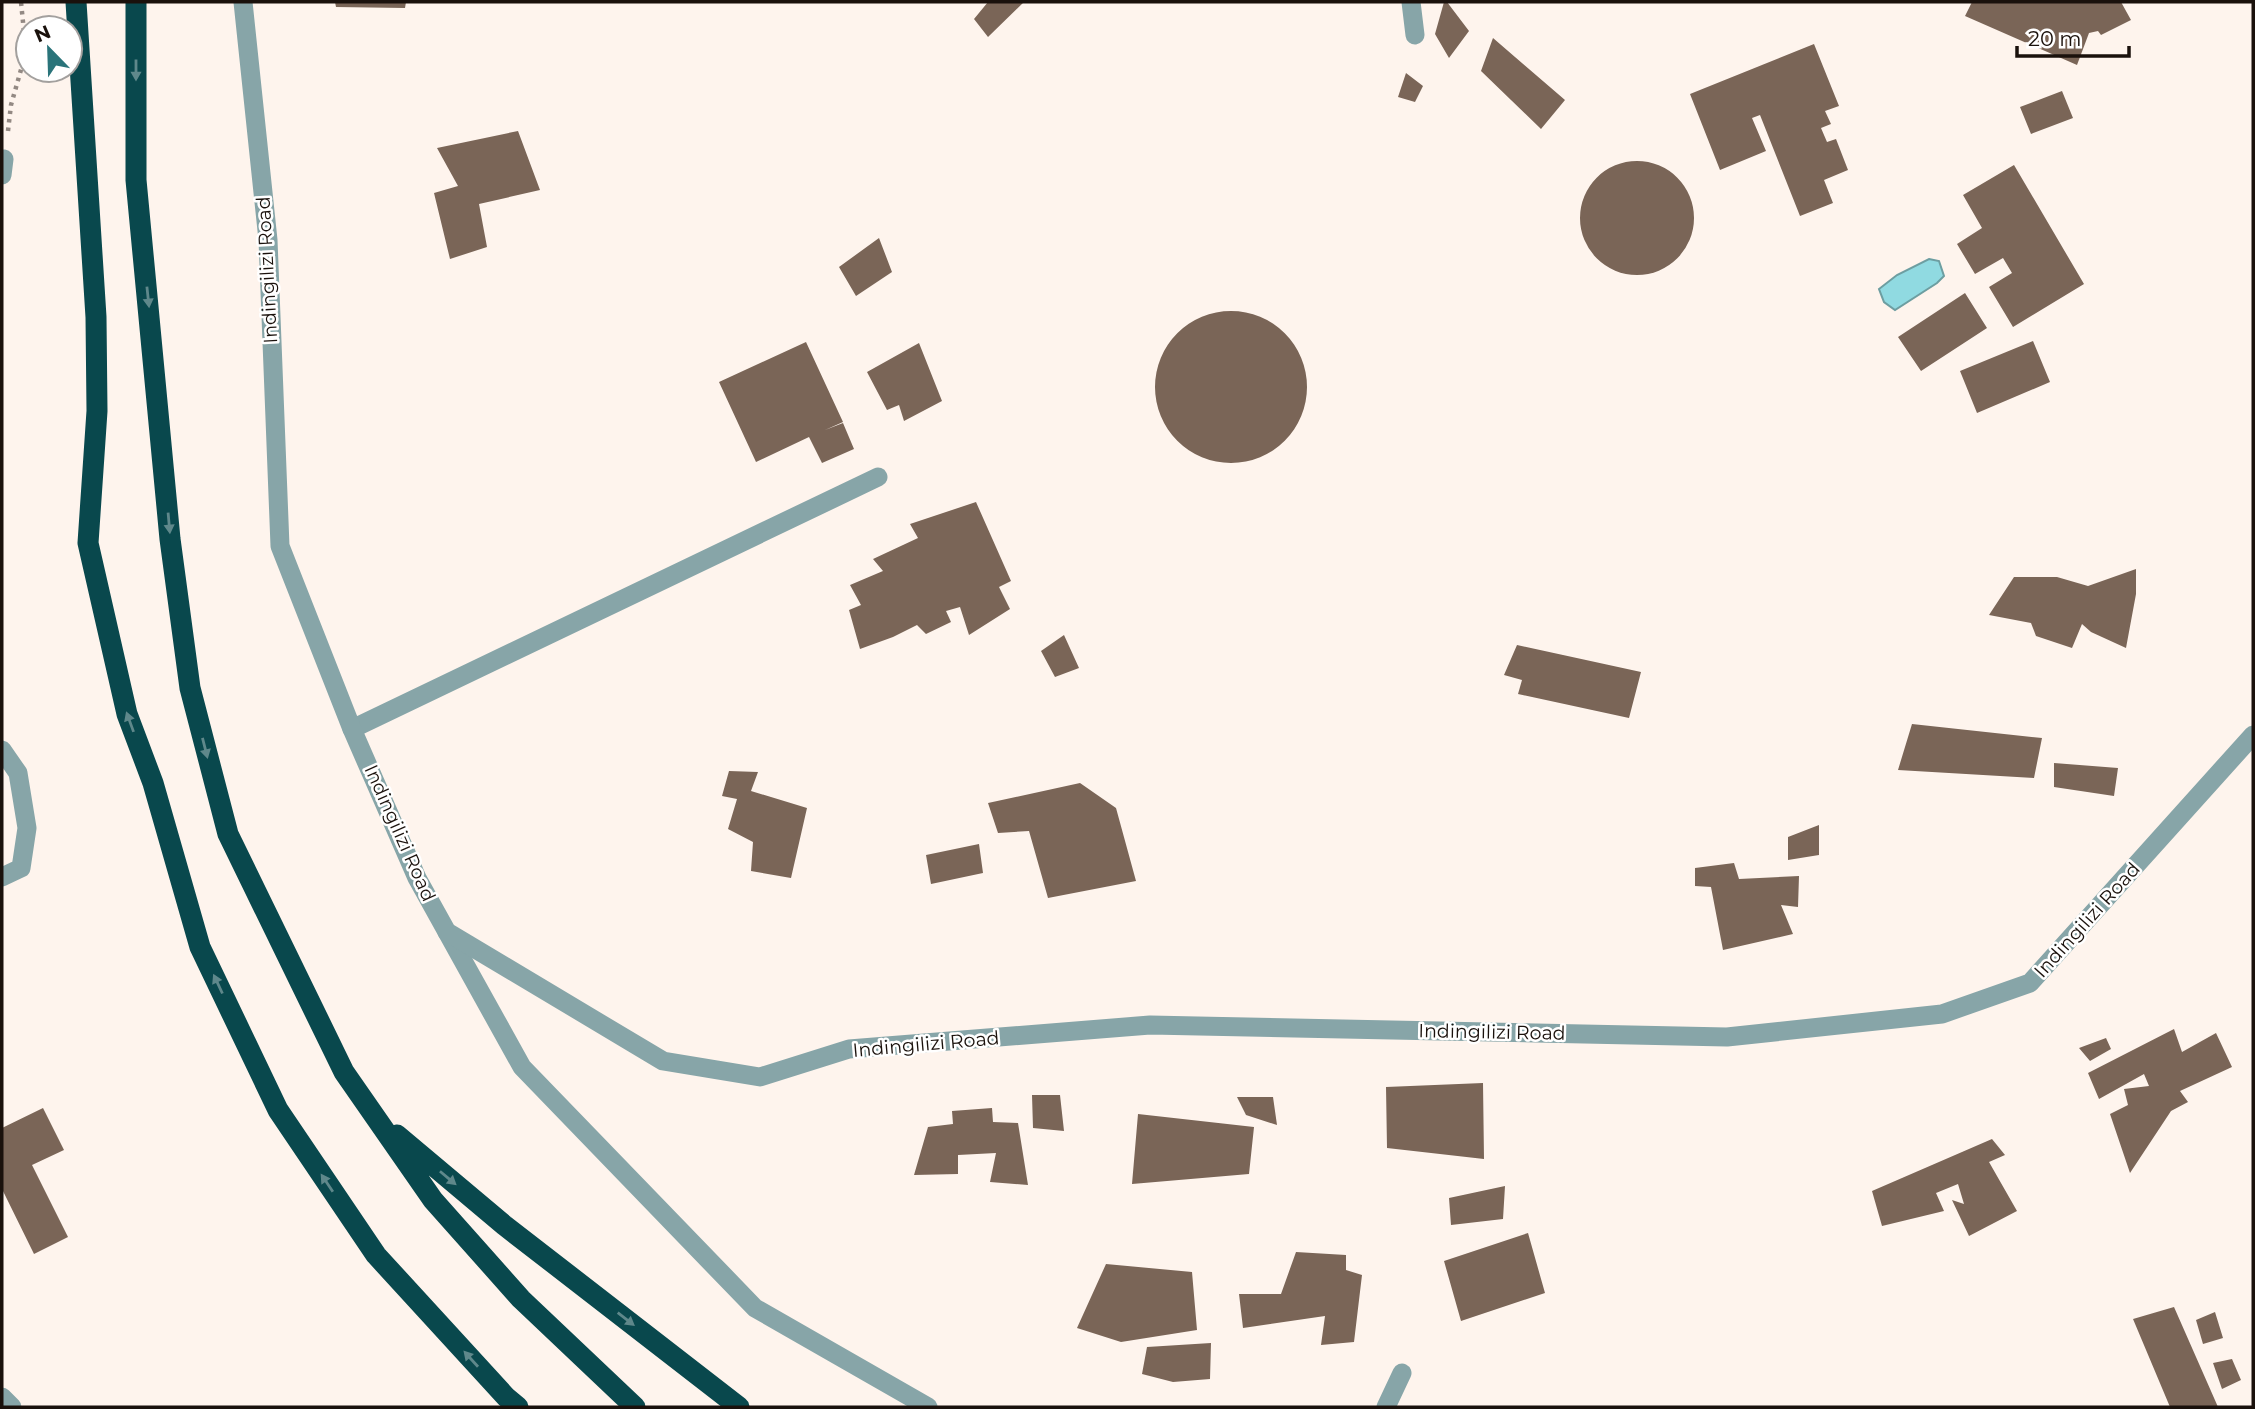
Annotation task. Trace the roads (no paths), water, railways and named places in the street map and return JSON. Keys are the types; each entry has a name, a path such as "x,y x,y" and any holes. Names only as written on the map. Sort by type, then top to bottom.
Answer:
{"highway":[{"path":"76,2 96,317 97,411 88,543 127,714 153,783 200,947 278,1110 376,1255 518,1407"},
{"path":"136,2 136,180 170,539 190,688 228,834 344,1072 433,1200 521,1299 635,1407"},
{"path":"377,1118 503,1225 739,1407"}],"street":[{"name":"Indingilizi Road","path":"243,2 268,240 280,546 352,729 417,878 447,932 663,1062 760,1077 849,1049 1150,1025 1727,1037 1942,1014 2030,983 2253,735"},
{"path":"1411,2 1415,36"},
{"path":"352,729 878,477"},
{"path":"2,750 18,773 27,828 21,868 2,877"},
{"path":"447,932 522,1067 755,1308 928,1407"},
{"path":"1386,1407 1402,1373"},
{"path":"2,1397 12,1407"}],"water":[{"path":"1929,259 1939,261 1944,276 1937,283 1895,310 1884,302 1879,289 1897,275"}]}
